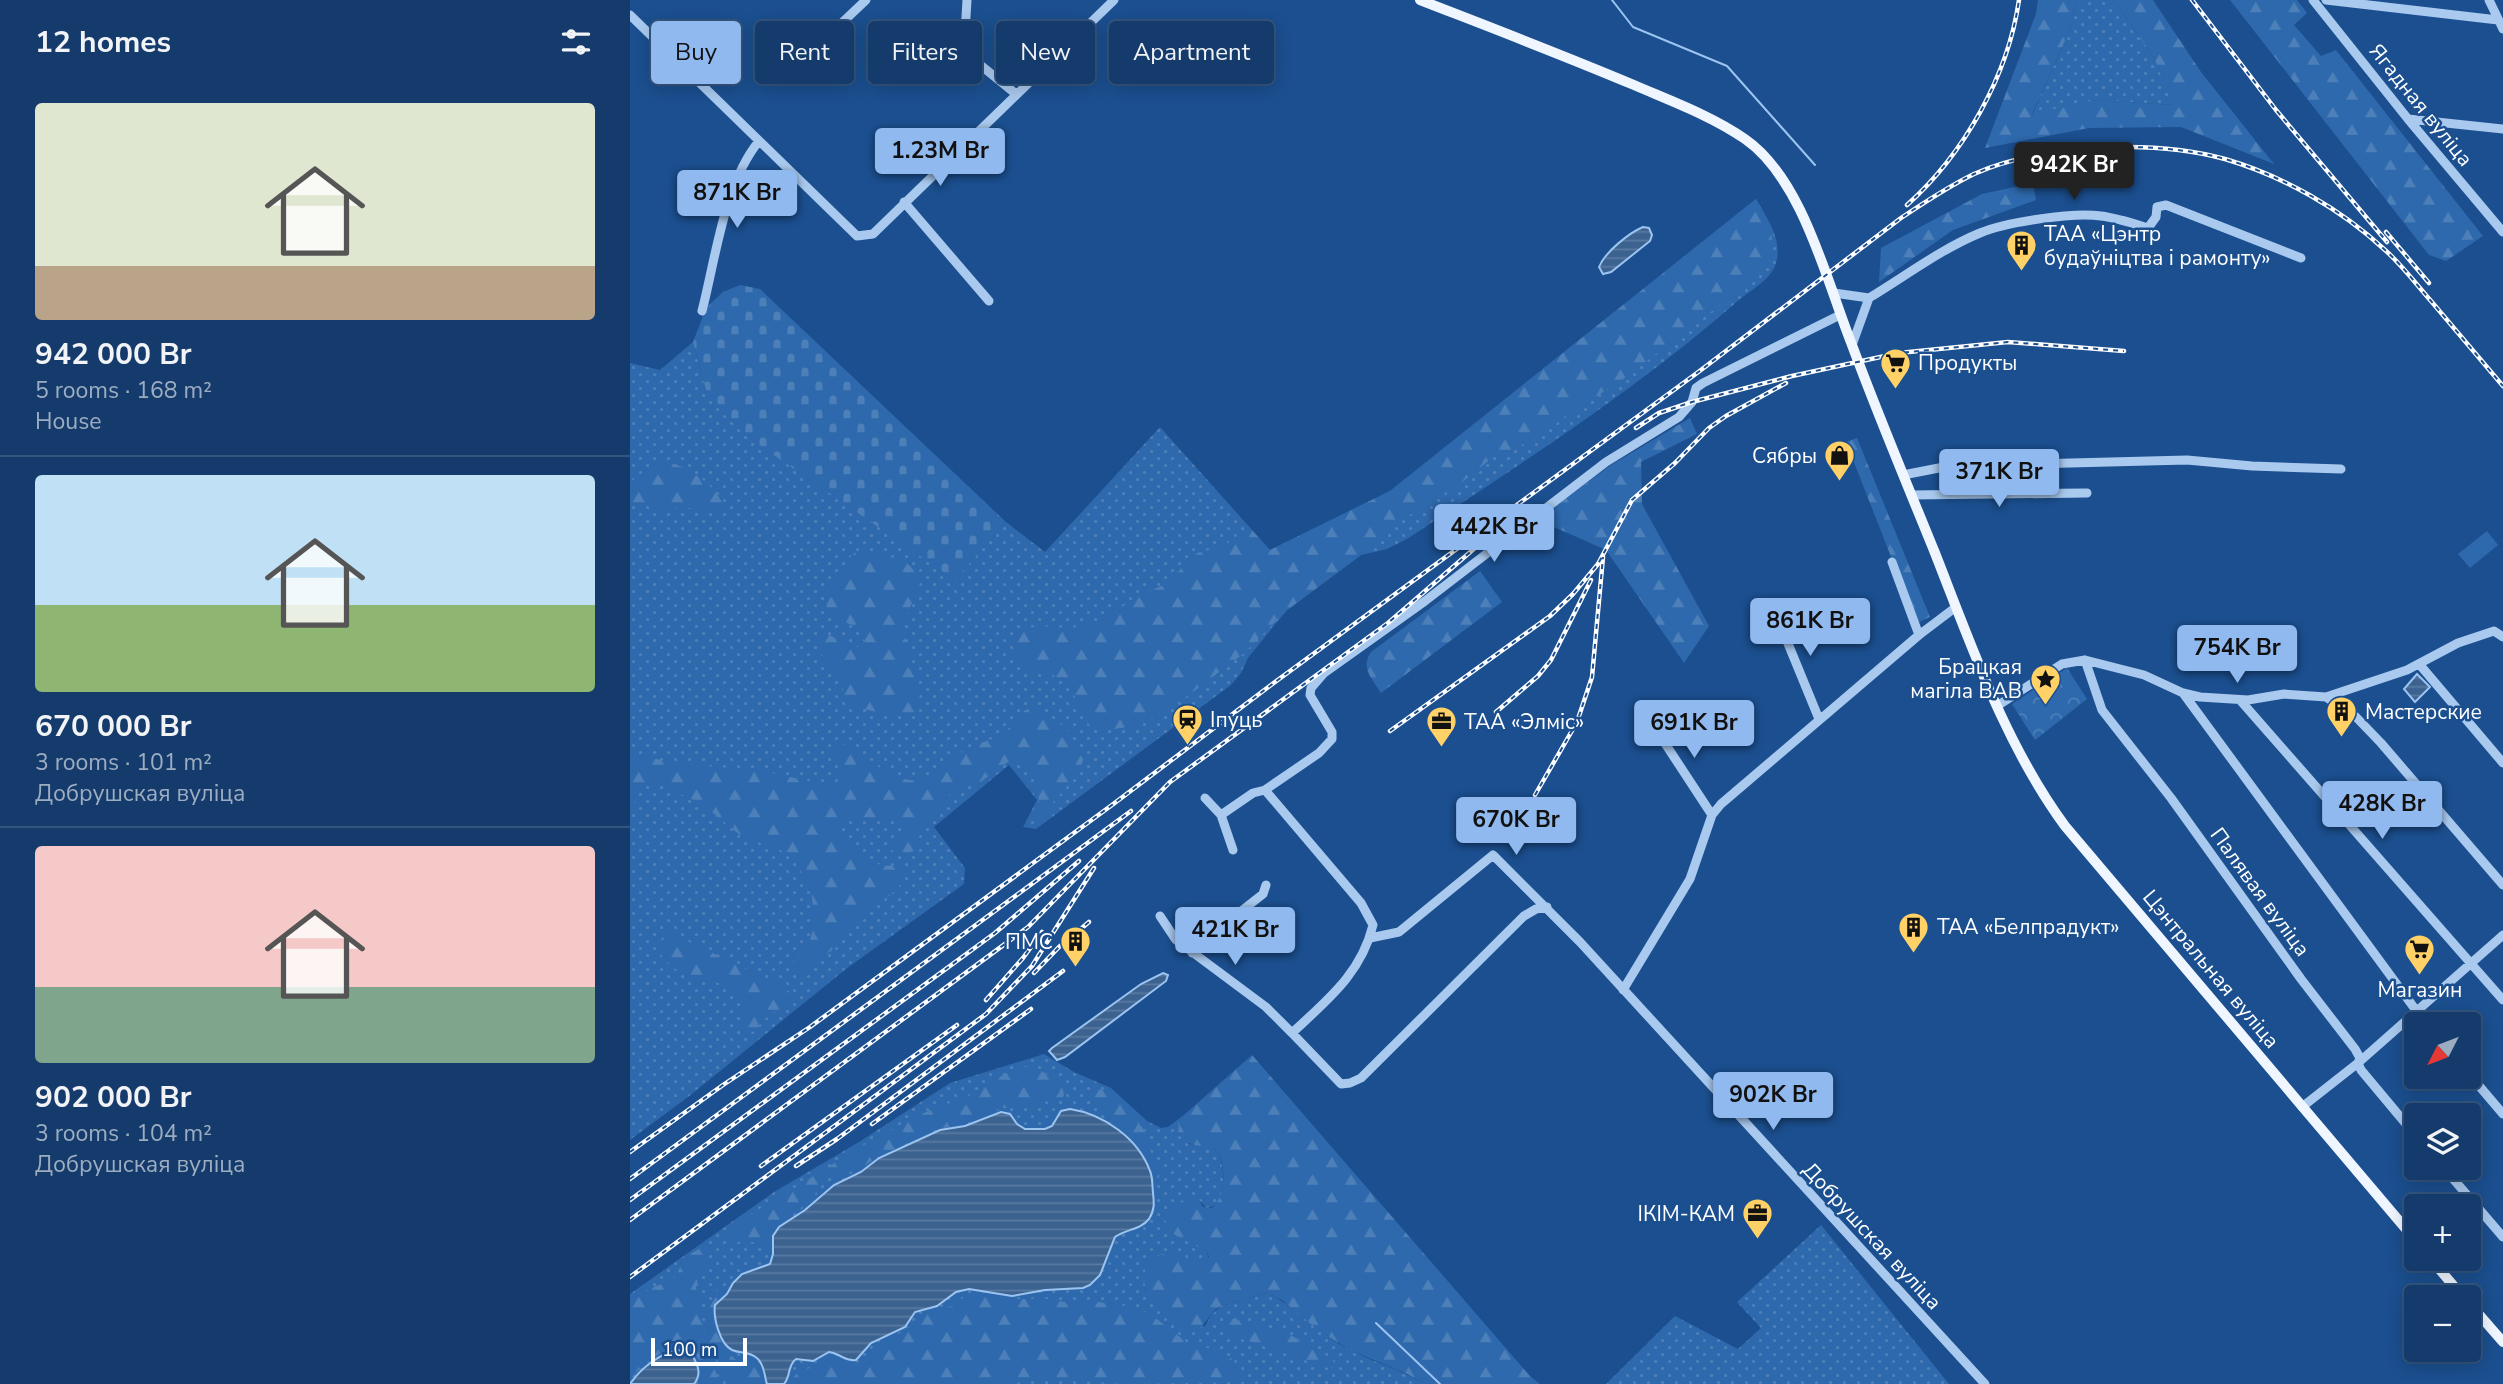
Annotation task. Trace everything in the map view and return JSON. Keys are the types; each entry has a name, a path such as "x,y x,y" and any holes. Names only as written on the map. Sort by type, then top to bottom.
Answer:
{"main road":[{"name":"Цэнтральная вуліца","path":"1420,0 1658,96 1746,139 1764,156 1788,190 1813,241 1956,607 1997,706 2040,791 2065,826 2404,1227"},
{"path":"2441,1271 2453,1285"},
{"path":"2481,1317 2503,1342"}],"street":[{"path":"844,21 866,0"},
{"path":"967,0 965,33 968,55 1016,94"},
{"path":"630,15 857,236 873,234 1114,0"},
{"name":"Ягадная вуліца","path":"2313,0 2503,232"},
{"path":"2326,0 2498,20"},
{"path":"2489,0 2503,29"},
{"path":"2408,119 2503,129"},
{"path":"702,311 727,209 746,157 759,141"},
{"path":"904,202 989,302"},
{"path":"1852,345 1869,298 1960,243 2001,226 2098,215 2148,228 2156,217 2157,207 2166,205 2301,258"},
{"path":"1834,293 1869,298"},
{"path":"1221,815 1319,753 1332,739 1332,732 1310,695 1311,688 1324,673 1425,601 1606,462 1679,417 1692,402 1696,388 1703,383 1840,315"},
{"path":"1903,475 1949,466 2174,461 2341,469"},
{"path":"1911,495 2087,494"},
{"path":"1892,562 1919,635"},
{"path":"1773,607 1819,719"},
{"path":"1623,990 1690,879 1712,815 1721,804 1919,635 1956,607"},
{"path":"1997,706 2062,664 2085,660 2144,674 2183,693 2215,700 2240,700 2284,694 2326,697 2420,666 2458,643 2499,634"},
{"name":"Палявая вуліца","path":"2085,660 2102,710 2171,797 2301,979 2355,1049 2360,1058 2358,1063 2361,1070 2404,1121"},
{"path":"2420,666 2503,763"},
{"path":"2183,693 2415,1011"},
{"path":"2326,697 2356,717 2381,743 2503,885"},
{"path":"2240,700 2503,1000"},
{"path":"1651,722 1712,815"},
{"path":"1265,789 1366,910 1373,925 1370,938 1347,982 1292,1033"},
{"path":"1205,799 1221,815 1233,850"},
{"name":"Добрушская вуліца","path":"1370,938 1399,932 1493,855 1547,907 1985,1384"},
{"path":"1192,953 1263,894 1266,885"},
{"path":"1160,916 1176,940 1266,1007 1341,1084 1361,1078 1524,916 1536,909 1547,907"},
{"path":"2302,1107 2358,1063 2503,934"},
{"path":"2481,1088 2503,1114"},
{"path":"2454,1180 2503,1237"}],"green space":[{"path":"2038,0 2078,0 2068,34 2032,114 2096,100 2173,105 2155,60 2114,0 2153,0 2201,72 2274,164 2181,127 2089,128 1985,148 2036,14"},
{"path":"2078,0 2114,0 2155,60 2174,105 2096,100 2032,115 2068,34"},
{"path":"2230,0 2297,0 2307,13 2294,25 2321,56 2336,50 2483,236 2446,261 2429,255"},
{"path":"2033,183 2036,200 1953,230 1879,282 1881,248 1982,194"},
{"path":"1756,199 1773,230 1778,254 1774,269 1760,284 1660,365 1577,425 1407,539 1387,549 1361,555 1286,611 1248,658 1231,685 1036,829 1023,827 1037,800 1009,765 934,827 965,868 964,884 846,969 688,1097 630,1140 630,363 660,370 693,342 706,390 955,579 1006,522 1045,552 1160,427 1270,550 1390,491"},
{"path":"1756,199 1772,238 1770,257 1759,275 1622,380 1568,414 1538,438 1492,458 1461,483 1402,520 1361,555 1286,611 1243,654 1182,700 1137,725 1100,730 1084,719 1067,683 1053,675 1035,673 1021,664 1016,655 1016,639 1027,629 1037,626 1072,628 1102,621 1138,596 1166,584 1197,553 1224,546 1249,527 1270,550 1390,491"},
{"path":"740,285 760,289 1006,522 955,580 748,437 706,390 693,342 706,308 723,292"},
{"path":"1690,418 1697,434 1641,462 1642,504 1709,626 1684,663 1606,550 1545,523 1550,510 1611,465"},
{"path":"1857,438 1930,617 1917,623 1846,442"},
{"path":"663,462 681,467 701,478 723,502 723,513 714,514 693,508 661,509 630,502 630,482 655,464"},
{"path":"2487,531 2498,545 2470,568 2458,554"},
{"path":"859,551 904,560 914,570 920,582 904,629 907,650 919,690 917,711 911,714 883,713 849,702 843,693 841,677 818,647 817,641 824,634 853,647 858,647 864,641 862,631 835,616 826,605 829,590 843,573 851,556"},
{"path":"1480,571 1502,602 1381,693 1367,668 1371,652"},
{"path":"2067,668 2087,699 2035,740 2012,704"},
{"path":"1031,708 1059,723 1071,734 1073,746 1083,760 1042,819 1037,823 1031,819 1039,801 1034,777 1024,765 1008,762 979,783 961,787 950,794 938,813 921,830 916,848 912,852 900,855 890,849 890,840 902,830 902,826 895,819 870,822 843,819 839,824 845,834 868,857 886,866 900,865 906,872 893,893 854,920 835,948 800,973 793,971 791,966 810,940 815,923 811,890 797,864 783,851 741,836 701,803 657,784 642,786 630,811 630,752 672,763 763,771 831,786 840,778 835,753 840,745 848,745 892,775 915,780 929,776 965,750 999,735 1023,712"},
{"path":"670,933 785,987 792,995 792,1000 767,1017 754,1031 744,1035 740,1028 741,1001 735,991 723,984 701,981 685,974 663,957 659,950 660,942 665,934"},
{"path":"1044,1054 1074,1072 1111,1088 1147,1121 1161,1128 1168,1127 1185,1114 1179,1123 1178,1133 1189,1144 1208,1146 1218,1152 1223,1186 1218,1201 1206,1208 1199,1200 1174,1208 1166,1219 1171,1232 1206,1250 1209,1259 1145,1288 1172,1323 1205,1326 1211,1315 1221,1306 1266,1293 1286,1304 1341,1345 1425,1384 630,1384 630,1294 774,1192 859,1142 950,1083"},
{"path":"1252,1055 1530,1376 1540,1384 1425,1384 1350,1350 1318,1330 1282,1300 1266,1293 1221,1306 1197,1332 1186,1331 1174,1325 1163,1315 1146,1290 1144,1277 1147,1266 1156,1257 1164,1254 1177,1254 1201,1262 1207,1261 1209,1256 1172,1233 1166,1221 1169,1213 1191,1195 1196,1195 1203,1207 1212,1208 1220,1196 1223,1182 1218,1152 1186,1142 1178,1133 1179,1123 1185,1114"},
{"path":"1018,1066 1032,1068 1054,1078 1063,1089 1064,1096 1059,1100 1022,1108 1002,1108 964,1124 935,1130 876,1158 858,1170 828,1177 812,1200 777,1225 766,1247 755,1242 736,1242 730,1237 730,1230 737,1223 864,1145 926,1112 968,1096"},
{"path":"1103,1089 1115,1097 1147,1133 1150,1150 1161,1171 1159,1178 1154,1176 1134,1143 1097,1107 1093,1093"},
{"path":"1821,1225 1949,1384 1606,1384 1675,1316 1738,1349 1761,1328 1737,1302"},
{"path":"704,1246 708,1256 696,1287 708,1351 720,1384 698,1384 702,1371 700,1361 691,1350 682,1347 673,1348 653,1358 630,1379 630,1303 651,1288 673,1280 687,1256"},
{"path":"721,1289 725,1294 717,1301 713,1310 721,1338 738,1362 753,1363 759,1367 765,1384 729,1384 708,1340 708,1312 715,1292"},
{"path":"972,1292 1017,1299 1051,1299 1072,1304 1092,1301 1138,1308 1153,1316 1186,1342 1221,1352 1232,1359 1244,1372 1248,1382 1126,1384 1033,1378 1014,1384 788,1384 798,1372 819,1365 830,1356 840,1356 855,1363 864,1361 875,1344 903,1332 923,1313 952,1306"},
{"path":"1230,1318 1289,1334 1332,1359 1336,1365 1328,1368 1228,1334 1222,1327"}],"shaded area":[{"path":"1643,227 1649,228 1652,235 1650,241 1611,272 1603,274 1599,267 1606,255"},
{"path":"2417,674 2430,687 2415,702 2404,689"},
{"path":"1163,973 1168,975 1166,981 1065,1057 1057,1060 1049,1051 1141,984"},
{"path":"1070,1109 1107,1122 1128,1138 1144,1159 1152,1179 1154,1206 1149,1219 1115,1237 1100,1275 1090,1285 1012,1296 969,1289 956,1292 937,1306 915,1312 905,1327 871,1343 856,1360 829,1352 813,1361 796,1359 784,1384 767,1384 758,1359 732,1350 724,1342 716,1323 715,1305 742,1274 770,1264 773,1236 779,1227 805,1210 834,1185 861,1172 879,1158 940,1130 965,1126 1001,1112 1010,1114 1017,1124 1025,1129 1045,1129 1052,1126 1061,1111"},
{"path":"678,1350 692,1355 696,1362 698,1373 694,1384 630,1384 651,1362"}],"waterway":[{"path":"1612,0 1633,27 1727,66 1815,165"},
{"path":"1376,1323 1440,1384"}],"railway":[{"path":"1907,205 1947,162 1980,112 2005,57 2019,0"},
{"path":"2192,0 2276,110 2387,242"},
{"path":"630,1152 810,1027 1697,373 1901,218 1974,174 2032,156 2064,151 2132,147 2196,153 2247,166 2290,184 2368,235 2409,275 2503,386"},
{"path":"2386,232 2429,283"},
{"path":"1636,428 1659,413 1692,402 1792,376 1899,353 2008,342 2124,351"},
{"path":"1390,731 1550,616 1598,564 1632,500 1675,463 1709,428 1786,383"},
{"path":"630,1220 1028,927 1170,782 1388,623 1490,535"},
{"path":"1535,795 1577,722 1592,677 1603,557"},
{"path":"1496,712 1538,676 1551,660 1591,580"},
{"path":"630,1179 1131,811"},
{"path":"630,1200 995,933 1079,861"},
{"path":"630,1277 986,1014 1032,966 1094,868"},
{"path":"1034,973 1089,922"},
{"path":"986,1000 1042,932"},
{"path":"796,1166 837,1139 1063,971"},
{"path":"872,1124 1031,1009"},
{"path":"761,1166 957,1025"}],"place":[{"name":"ТАА «Цэнтр будаўніцтва і рамонту»","path":"2021,273"},
{"name":"Продукты","path":"1895,390"},
{"name":"Сябры","path":"1840,483"},
{"name":"Брацкая магіла ВАВ","path":"2045,706"},
{"name":"Мастерские","path":"2342,739"},
{"name":"Іпуць","path":"1187,747"},
{"name":"ТАА «Элміс»","path":"1441,749"},
{"name":"ТАА «Белпрадукт»","path":"1914,954"},
{"name":"ПМС","path":"1076,969"},
{"name":"Магазин","path":"2420,977"},
{"name":"ІКІМ-КАМ","path":"1758,1241"}]}
